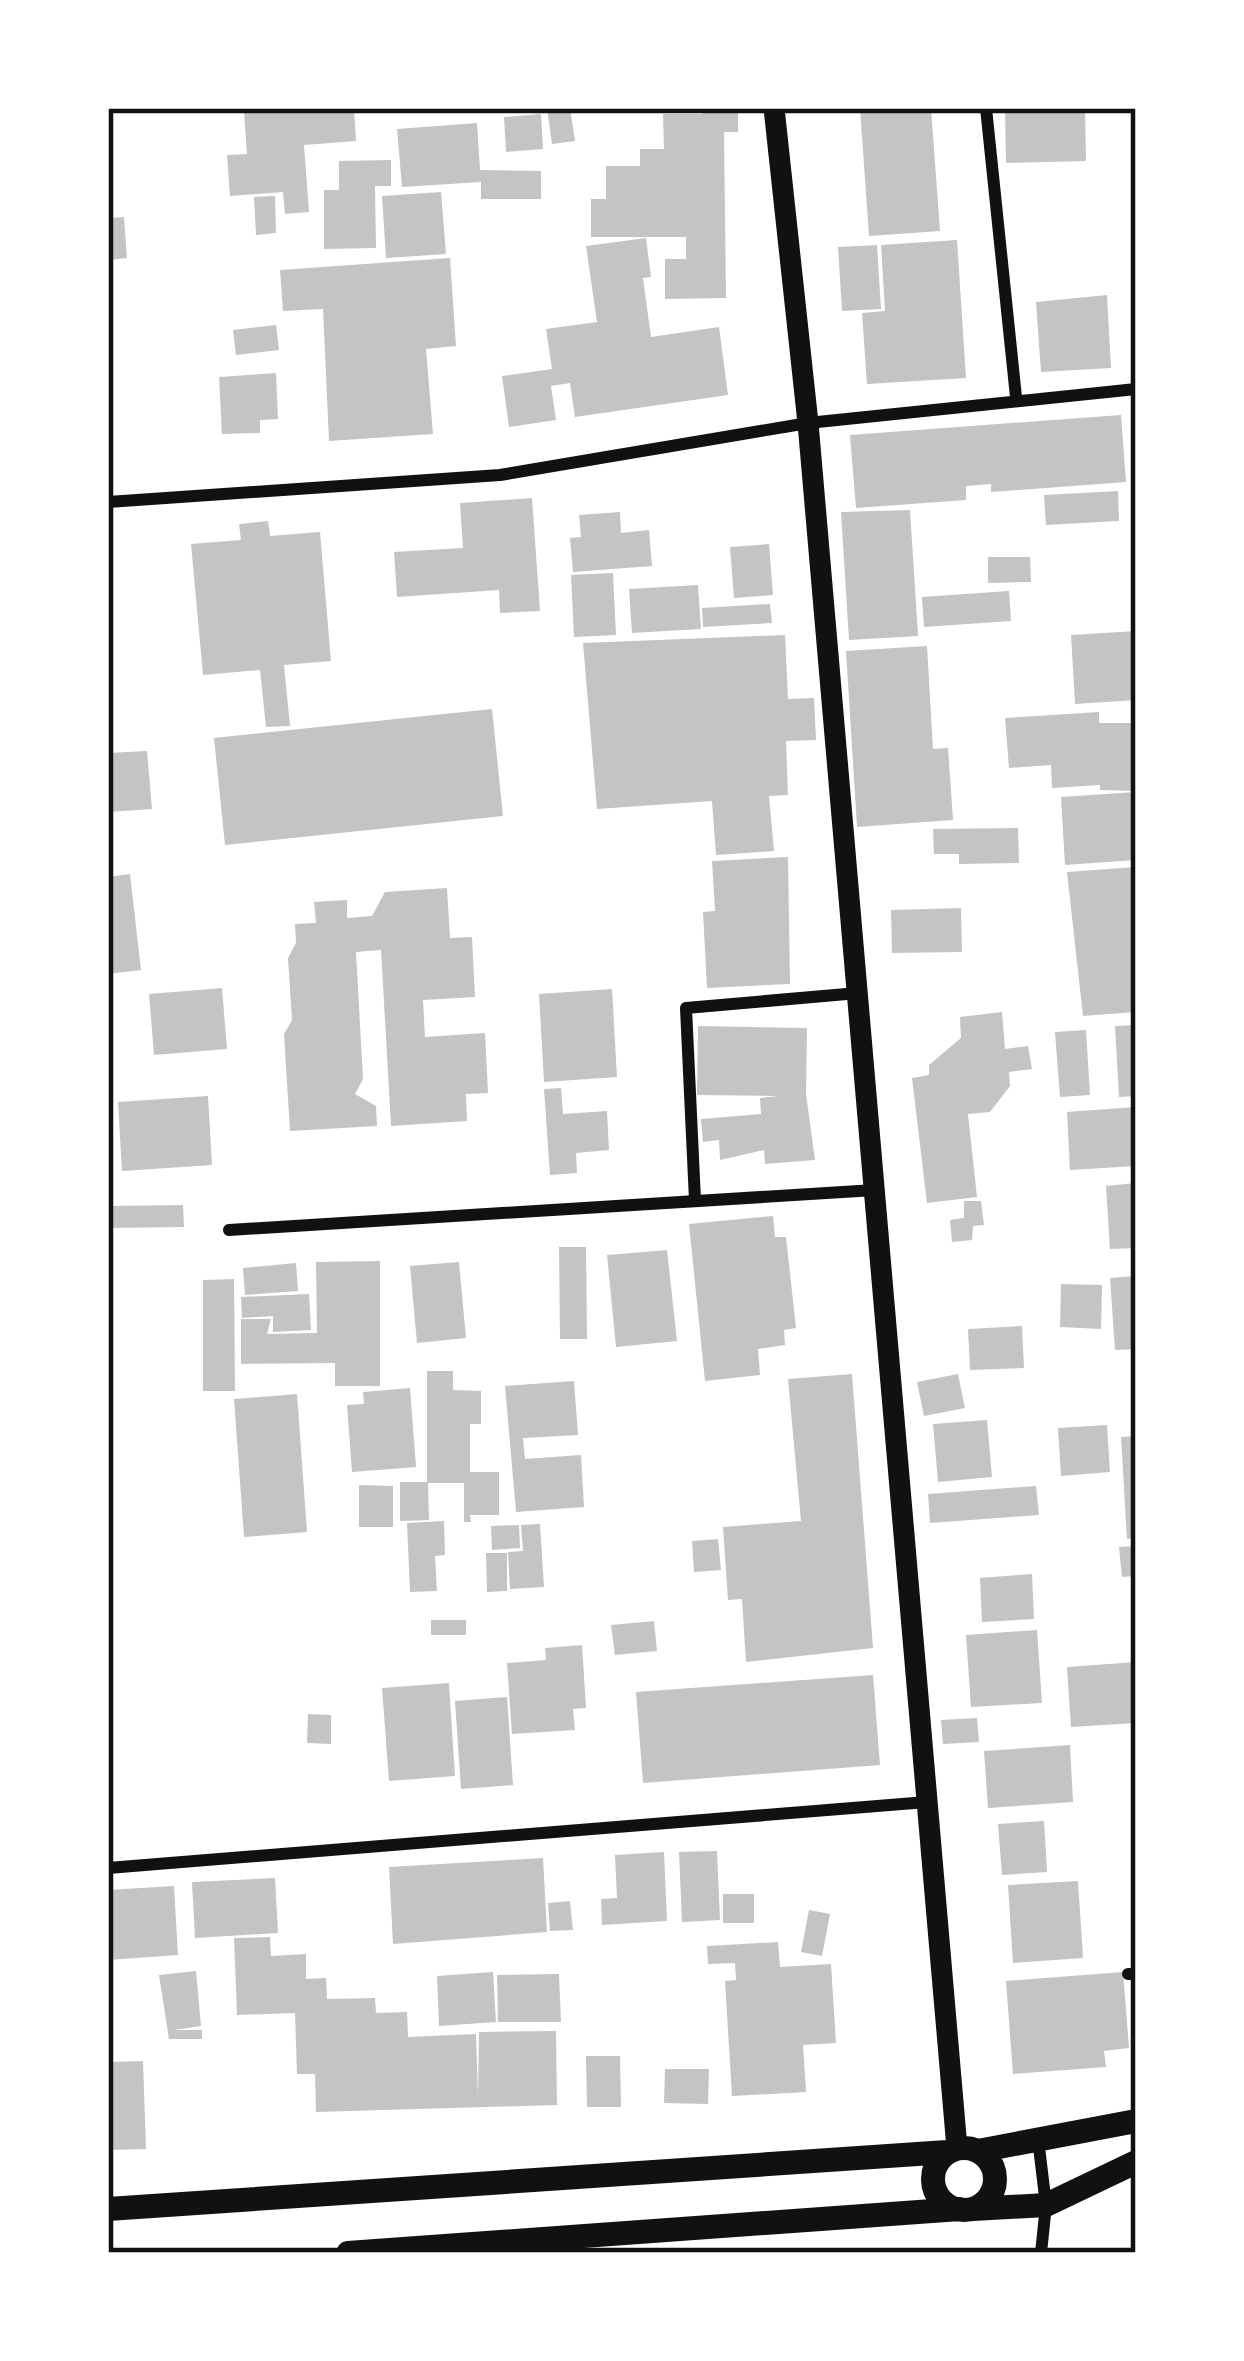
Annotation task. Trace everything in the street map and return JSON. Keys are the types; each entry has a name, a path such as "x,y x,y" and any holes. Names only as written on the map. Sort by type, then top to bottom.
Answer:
{"main road":[{"path":"108,2209 961,2150 1136,2121"},
{"path":"961,2150 993,2167 994,2188 965,2209"},
{"path":"961,2150 934,2170 935,2191 965,2209"},
{"path":"348,2253 1046,2204 1136,2162"}],"street":[{"path":"774,108 808,422 961,2150"},
{"path":"986,108 1016,397"},
{"path":"108,502 500,475 808,422 1016,397 1136,389"},
{"path":"695,1200 686,1008 858,993"},
{"path":"229,1230 875,1190"},
{"path":"108,1868 927,1802"},
{"path":"1038,2139 1046,2204 1041,2253"}],"building":[{"path":"354,108 356,141 304,145 309,212 285,214 283,192 230,196 227,155 247,154 244,112"},
{"path":"547,108 570,108 575,141 552,144"},
{"path":"703,108 738,108 738,132 724,132 726,298 665,299 665,259 686,259 686,237 591,237 591,199 606,199 606,166 640,166 640,149 664,149 663,114 703,114"},
{"path":"860,108 931,108 940,231 869,236"},
{"path":"1005,108 1085,108 1086,161 1006,163"},
{"path":"541,114 543,149 506,152 504,117"},
{"path":"477,123 480,170 541,171 541,199 481,199 481,182 402,187 397,129"},
{"path":"391,160 391,186 375,186 376,248 324,249 324,190 339,190 339,161"},
{"path":"441,192 446,254 386,258 382,196"},
{"path":"275,196 276,233 256,235 254,197"},
{"path":"124,217 127,258 108,260 108,218"},
{"path":"646,238 651,277 643,278 651,337 719,327 728,395 575,417 570,383 551,386 556,420 509,427 502,376 552,369 546,329 597,322 586,246"},
{"path":"957,240 966,378 867,384 862,313 885,311 881,245"},
{"path":"877,245 881,309 842,311 838,247"},
{"path":"450,258 456,346 426,349 433,434 329,441 323,309 283,311 280,270"},
{"path":"1107,295 1111,368 1041,372 1036,302"},
{"path":"276,325 279,350 236,355 233,330"},
{"path":"276,373 278,419 260,420 260,433 222,434 219,377"},
{"path":"1121,415 1126,482 991,492 991,484 966,486 966,500 856,508 850,435"},
{"path":"1118,491 1119,521 1046,525 1044,495"},
{"path":"532,498 540,611 500,613 499,590 397,597 394,552 463,548 460,503"},
{"path":"910,510 918,636 849,640 841,512"},
{"path":"620,512 621,533 649,530 652,566 573,572 570,538 581,537 579,515"},
{"path":"268,521 270,536 320,532 331,661 284,665 290,726 266,727 260,670 203,675 191,544 241,540 239,524"},
{"path":"769,544 773,595 734,598 730,547"},
{"path":"988,557 1030,557 1031,582 988,583"},
{"path":"613,573 616,635 574,637 571,575"},
{"path":"698,585 701,629 632,633 629,589"},
{"path":"1009,591 1011,621 924,627 922,597"},
{"path":"770,604 772,623 703,627 702,608"},
{"path":"1136,631 1136,700 1075,704 1071,635"},
{"path":"785,635 788,699 814,698 816,740 786,741 788,795 769,796 774,851 716,855 712,801 597,809 583,643"},
{"path":"927,646 933,749 948,748 953,820 857,827 846,651"},
{"path":"492,709 503,816 225,845 214,738"},
{"path":"1099,712 1099,723 1136,723 1136,791 1100,790 1100,785 1052,788 1051,765 1009,768 1005,718"},
{"path":"147,751 152,809 108,812 108,753"},
{"path":"1136,792 1136,860 1065,865 1061,797"},
{"path":"1018,828 1019,863 959,864 959,854 934,854 933,829"},
{"path":"788,857 790,984 707,988 703,912 715,911 712,861"},
{"path":"1136,867 1136,1012 1083,1016 1067,872"},
{"path":"130,874 141,970 108,974 108,877"},
{"path":"447,888 450,938 472,937 475,997 423,1000 425,1037 485,1033 488,1093 466,1094 467,1121 391,1126 381,950 356,952 363,1079 355,1094 376,1106 377,1126 290,1131 284,1034 292,1020 288,958 296,943 295,924 316,923 314,902 347,900 347,918 372,916 385,892"},
{"path":"961,908 962,952 892,953 891,910"},
{"path":"222,988 227,1049 154,1055 149,994"},
{"path":"612,989 617,1077 544,1082 539,994"},
{"path":"1002,1012 1005,1049 1028,1046 1032,1069 1009,1072 1010,1086 990,1112 968,1114 977,1197 927,1203 912,1078 929,1075 929,1065 961,1038 960,1017"},
{"path":"1136,1025 1136,1096 1119,1097 1115,1026"},
{"path":"698,1026 807,1028 806,1094 815,1160 765,1164 764,1150 720,1160 719,1140 703,1142 701,1119 761,1114 760,1098 778,1096 697,1095"},
{"path":"1086,1030 1090,1095 1060,1097 1055,1032"},
{"path":"561,1088 563,1114 607,1111 609,1150 576,1153 577,1173 550,1175 544,1089"},
{"path":"208,1096 212,1165 122,1171 118,1102"},
{"path":"1136,1107 1136,1166 1070,1170 1067,1112"},
{"path":"1136,1183 1136,1248 1110,1249 1106,1186"},
{"path":"964,1201 981,1201 984,1225 973,1226 972,1240 952,1242 950,1220 964,1218"},
{"path":"183,1205 184,1227 108,1228 108,1206"},
{"path":"773,1216 775,1237 786,1237 796,1328 784,1330 785,1345 758,1349 760,1375 705,1381 689,1224"},
{"path":"559,1247 586,1247 587,1339 560,1339"},
{"path":"667,1250 677,1341 616,1347 607,1255"},
{"path":"380,1261 380,1386 335,1386 335,1363 241,1364 241,1319 271,1319 267,1334 317,1333 316,1262"},
{"path":"459,1262 466,1338 417,1343 410,1266"},
{"path":"296,1263 298,1291 245,1295 243,1268"},
{"path":"1136,1276 1136,1349 1115,1350 1110,1278"},
{"path":"234,1279 235,1391 203,1391 203,1280"},
{"path":"1061,1284 1102,1285 1101,1329 1060,1327"},
{"path":"309,1294 311,1330 273,1332 273,1316 242,1318 241,1297"},
{"path":"1022,1326 1024,1368 970,1370 968,1329"},
{"path":"427,1371 453,1371 453,1390 481,1391 481,1424 470,1424 470,1472 499,1472 499,1515 470,1515 471,1522 464,1522 464,1483 428,1483 429,1520 400,1521 400,1482 427,1482"},
{"path":"852,1374 873,1648 746,1662 742,1599 728,1600 723,1527 801,1521 788,1379"},
{"path":"958,1374 965,1408 924,1416 917,1382"},
{"path":"574,1381 578,1435 523,1438 525,1459 581,1455 584,1507 516,1512 505,1386"},
{"path":"410,1388 416,1467 352,1472 347,1405 364,1404 363,1392"},
{"path":"297,1394 307,1532 244,1537 234,1399"},
{"path":"987,1420 992,1477 938,1482 933,1424"},
{"path":"1107,1425 1110,1472 1061,1476 1058,1428"},
{"path":"1136,1436 1136,1538 1127,1539 1121,1437"},
{"path":"359,1485 393,1486 393,1527 359,1527"},
{"path":"1036,1486 1039,1515 930,1523 928,1494"},
{"path":"444,1521 445,1555 435,1556 437,1591 410,1592 407,1523"},
{"path":"540,1524 544,1587 510,1589 508,1552 523,1551 521,1525"},
{"path":"519,1525 520,1548 492,1550 491,1526"},
{"path":"718,1539 721,1570 694,1572 692,1541"},
{"path":"1136,1546 1136,1576 1122,1577 1119,1547"},
{"path":"486,1553 507,1553 507,1591 487,1592"},
{"path":"1032,1574 1034,1619 982,1622 980,1578"},
{"path":"431,1620 466,1620 466,1635 431,1635"},
{"path":"654,1621 657,1651 615,1655 611,1625"},
{"path":"1037,1630 1042,1703 971,1707 966,1635"},
{"path":"582,1645 586,1708 573,1709 575,1730 512,1734 507,1663 546,1660 545,1648"},
{"path":"1136,1662 1136,1723 1071,1727 1067,1667"},
{"path":"873,1675 880,1765 643,1783 636,1692"},
{"path":"449,1683 455,1776 389,1781 382,1688"},
{"path":"507,1697 513,1785 461,1789 455,1701"},
{"path":"308,1714 331,1715 331,1744 307,1743"},
{"path":"977,1718 979,1742 943,1744 941,1720"},
{"path":"1070,1745 1073,1802 988,1808 984,1751"},
{"path":"1044,1821 1047,1872 1002,1875 998,1824"},
{"path":"717,1851 720,1920 682,1922 679,1852"},
{"path":"664,1852 667,1921 602,1925 601,1899 617,1898 615,1855"},
{"path":"543,1858 547,1932 393,1944 389,1867"},
{"path":"275,1878 278,1933 195,1938 192,1882"},
{"path":"1078,1881 1083,1958 1013,1963 1008,1885"},
{"path":"174,1886 178,1955 108,1960 108,1890"},
{"path":"723,1894 754,1894 754,1923 723,1923"},
{"path":"570,1901 573,1930 550,1931 548,1903"},
{"path":"809,1910 830,1914 822,1956 801,1952"},
{"path":"270,1937 271,1956 306,1954 306,1979 326,1978 327,1999 375,1998 376,2013 407,2012 408,2037 476,2034 478,2097 479,2032 556,2031 557,2105 316,2112 315,2074 297,2074 295,2013 237,2015 234,1938"},
{"path":"778,1942 780,1967 831,1964 836,2043 803,2045 806,2092 732,2096 725,1981 736,1980 735,1963 708,1964 707,1946"},
{"path":"196,1971 201,2026 173,2030 202,2030 202,2039 169,2039 159,1975"},
{"path":"493,1972 496,2022 439,2026 437,1976"},
{"path":"1123,1972 1129,2048 1104,2051 1106,2067 1013,2074 1006,1981"},
{"path":"559,1974 561,2022 498,2022 497,1975"},
{"path":"586,2056 620,2056 621,2107 587,2107"},
{"path":"143,2061 146,2149 108,2150 108,2062"},
{"path":"665,2069 709,2069 708,2104 664,2103"}]}
